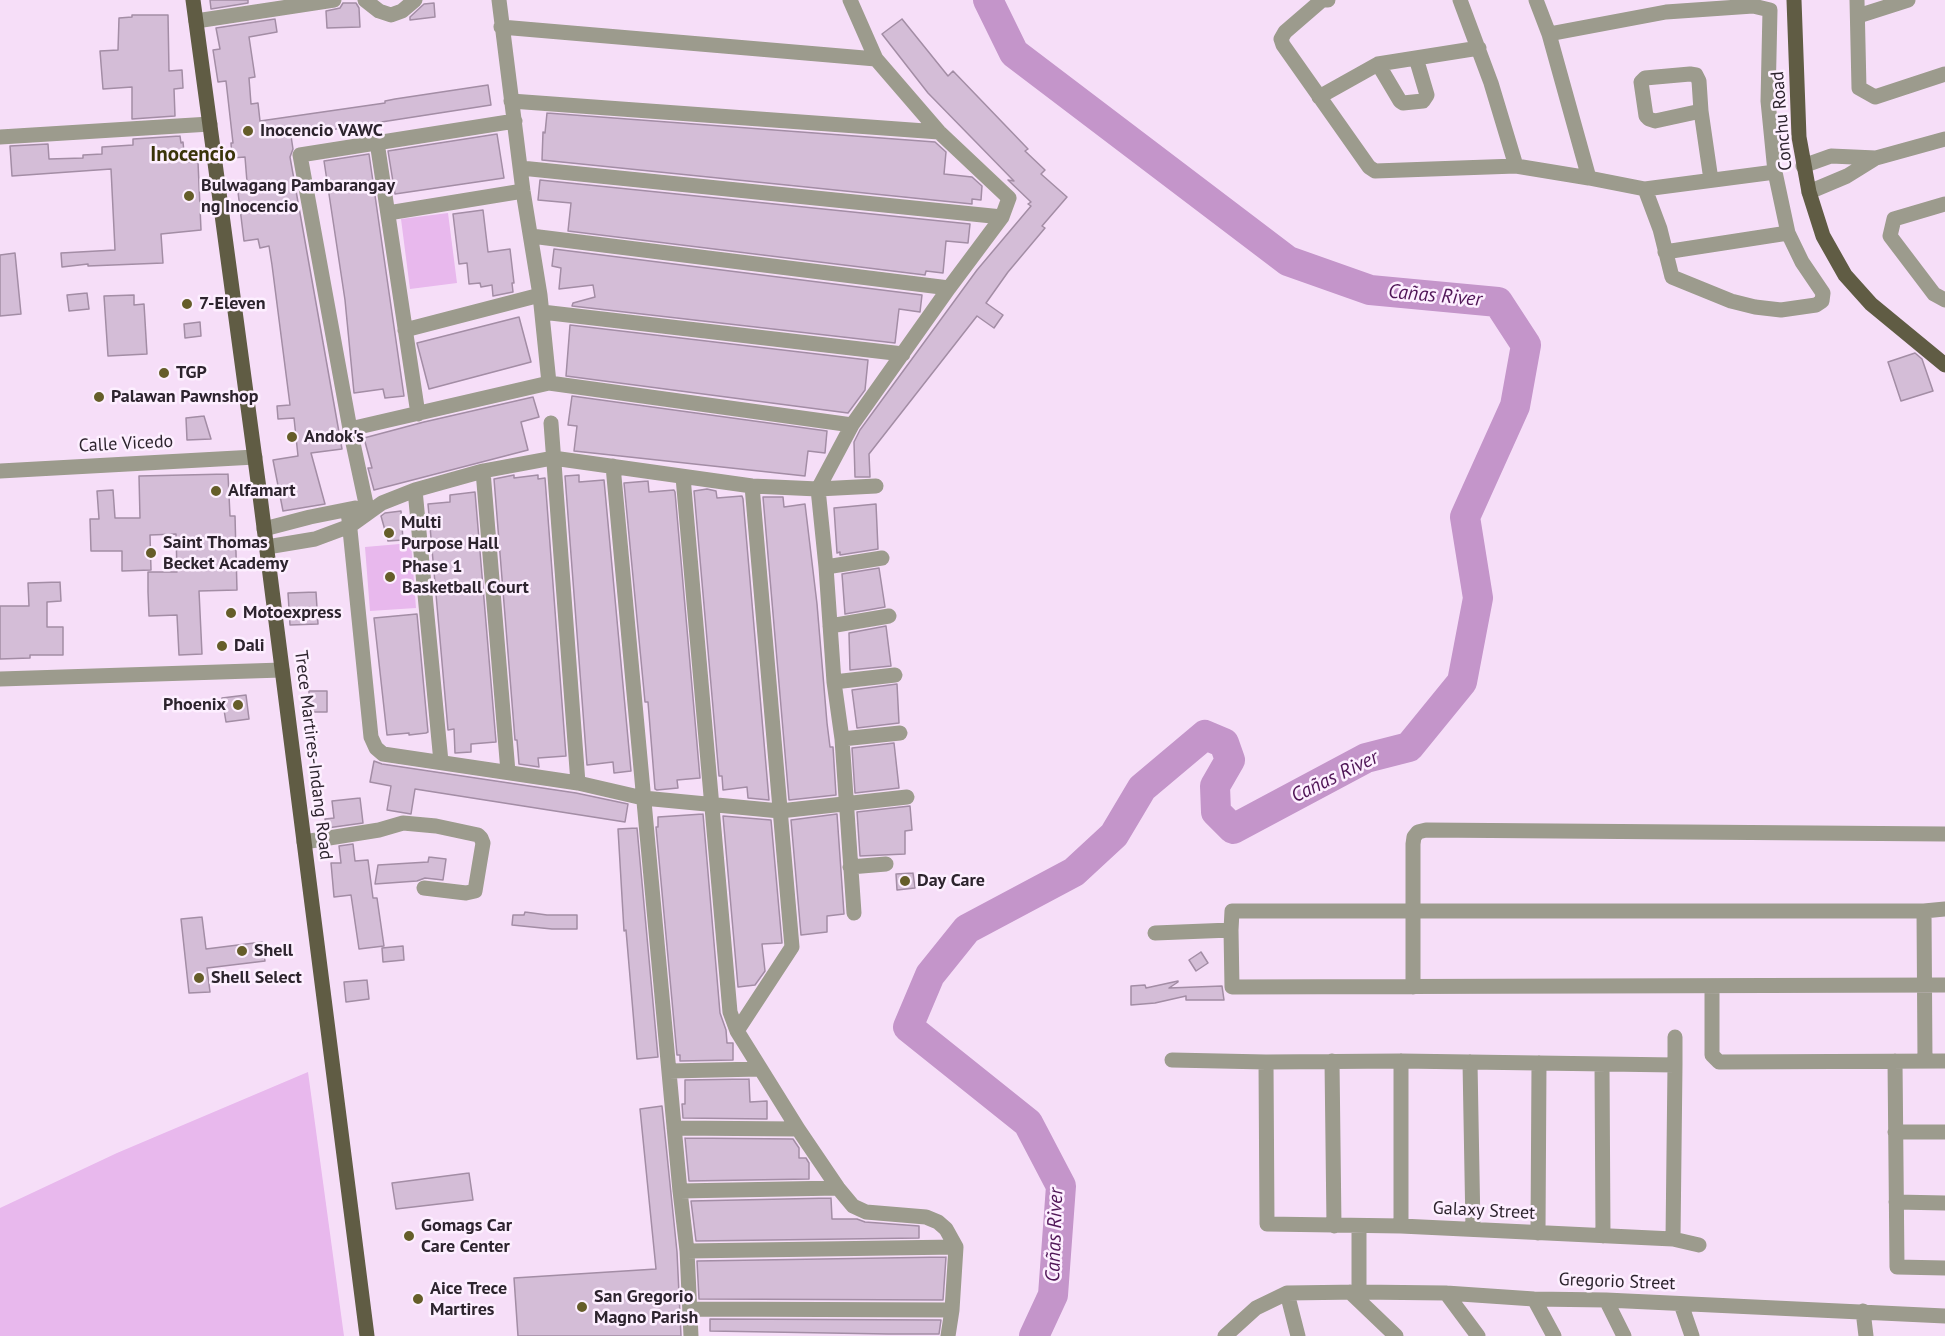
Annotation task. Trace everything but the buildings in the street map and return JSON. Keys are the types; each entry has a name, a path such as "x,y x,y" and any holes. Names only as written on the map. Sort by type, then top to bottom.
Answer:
{"main road":[{"name":"Trece Martires-Indang Road","path":"193,0 267,547 367,1336"},
{"name":"Conchu Road","path":"1794,0 1799,137 1809,192 1823,236 1845,275 1871,304 1945,365"}],"street":[{"path":"196,21 333,0"},
{"path":"364,0 385,14 391,15 402,11 415,0"},
{"path":"499,0 523,191 540,295 549,383"},
{"path":"850,0 876,59 939,132 1010,198 1002,217 852,425 818,489 834,682 842,739 854,913"},
{"path":"1328,0 1322,0 1285,32 1281,39 1282,45 1369,166 1375,171 1516,166 1645,189 1775,172"},
{"path":"1460,0 1479,48 1516,166"},
{"path":"1536,0 1549,34 1589,178"},
{"path":"1857,0 1859,88 1875,97 1945,74"},
{"path":"1858,16 1908,0"},
{"path":"1549,34 1666,12 1753,6 1770,10 1768,101 1775,172 1788,233 1802,262 1823,293 1822,301 1816,305 1781,310 1755,307 1731,301 1672,278 1660,229 1645,189"},
{"path":"501,27 876,59"},
{"path":"1319,97 1378,64 1479,48"},
{"path":"1378,64 1400,101 1403,103 1423,101 1427,95 1416,58"},
{"path":"511,101 939,132"},
{"path":"1701,111 1711,180"},
{"path":"367,510 300,155 515,121"},
{"path":"0,137 210,124"},
{"path":"1809,192 1847,176 1876,158 1945,139"},
{"path":"377,142 418,414"},
{"path":"1803,166 1831,156 1876,158"},
{"path":"521,168 1002,217"},
{"path":"388,213 523,191"},
{"path":"1945,204 1894,219 1890,236 1934,294 1945,300"},
{"path":"1665,252 1788,233"},
{"path":"531,236 949,288"},
{"path":"405,330 540,295"},
{"path":"542,312 903,354"},
{"path":"350,429 549,383 852,425"},
{"path":"551,423 578,783"},
{"name":"Calle Vicedo","path":"0,471 255,457"},
{"path":"267,547 315,538 350,526 367,510 415,490 483,471 553,458 752,486 818,489 876,486"},
{"path":"613,466 687,1251 691,1336"},
{"path":"483,471 508,772"},
{"path":"682,477 730,1011 737,1031 798,1129 838,1188 858,1210 926,1217 938,1222 946,1229 956,1247 948,1336"},
{"path":"737,1031 792,947 752,486"},
{"path":"415,490 441,762"},
{"path":"264,530 310,517 348,510 367,510"},
{"path":"348,510 371,737 376,748 383,754 578,783 643,798 780,811 907,797"},
{"path":"826,567 882,558"},
{"path":"830,626 889,616"},
{"path":"0,679 282,670"},
{"path":"834,682 894,675"},
{"path":"842,739 900,734"},
{"path":"304,842 379,831 403,823 436,826 478,835 481,838 483,843 475,891 471,893 424,888"},
{"path":"1413,987 1414,837 1418,832 1426,830 1945,834"},
{"path":"850,867 886,864"},
{"path":"1945,909 1924,911 1232,911 1231,930 1232,987 1945,985"},
{"path":"1924,911 1925,1061"},
{"path":"1155,933 1231,930"},
{"path":"1712,986 1712,1055 1719,1062 1945,1061"},
{"path":"1673,1239 1675,1037"},
{"path":"1173,1060 1675,1065"},
{"path":"1332,1061 1334,1226"},
{"path":"1401,1061 1401,1226"},
{"path":"1895,1061 1897,1267 1945,1268"},
{"name":"Galaxy Street","path":"1266,1062 1267,1224 1473,1229 1673,1239 1699,1245"},
{"path":"1470,1062 1473,1229"},
{"path":"1538,1233 1539,1063"},
{"path":"1602,1064 1603,1236"},
{"path":"669,1071 760,1069"},
{"path":"674,1128 798,1129"},
{"path":"1896,1132 1945,1132"},
{"path":"680,1191 838,1188"},
{"path":"1896,1202 1945,1203"},
{"path":"1359,1227 1355,1292 1396,1336"},
{"path":"687,1251 956,1247"},
{"path":"1225,1336 1256,1308 1287,1293 1298,1336"},
{"name":"Gregorio Street","path":"1287,1293 1446,1293 1534,1299 1606,1300 1945,1316"},
{"path":"1446,1293 1478,1336"},
{"path":"1534,1299 1554,1336"},
{"path":"1606,1300 1624,1336"},
{"path":"1681,1304 1692,1336"},
{"path":"690,1309 952,1310"},
{"path":"1863,1311 1866,1336"}],"shaded area":[{"path":"448,213 457,283 410,289 401,219"},
{"name":"Phase 1 Basketball Court","path":"411,543 416,608 370,611 365,547"},
{"path":"308,1072 344,1336 0,1336 0,1208 117,1153"}],"waterway":[{"name":"Cañas River","path":"988,0 1014,53 1288,261 1370,290 1498,302 1526,345 1515,406 1465,517 1478,598 1462,682 1409,747 1366,758 1233,829 1216,812 1215,786 1230,760 1224,743 1205,735 1142,788 1114,835 1074,872 967,929 930,975 908,1027 1028,1123 1061,1186 1053,1295 1034,1336"}],"place":[{"name":"Inocencio VAWC","path":"248,131"},
{"name":"Bulwagang Pambarangay ng Inocencio","path":"189,196"},
{"name":"7-Eleven","path":"187,304"},
{"name":"TGP","path":"164,373"},
{"name":"Palawan Pawnshop","path":"99,397"},
{"name":"Andok's","path":"292,437"},
{"name":"Alfamart","path":"216,491"},
{"name":"Multi Purpose Hall","path":"389,533"},
{"name":"Saint Thomas Becket Academy","path":"151,553"},
{"name":"Phase 1 Basketball Court","path":"390,577"},
{"name":"Motoexpress","path":"231,613"},
{"name":"Dali","path":"222,646"},
{"name":"Phoenix","path":"238,705"},
{"name":"Day Care","path":"905,881"},
{"name":"Shell","path":"242,951"},
{"name":"Shell Select","path":"199,978"},
{"name":"Gomags Car Care Center","path":"409,1236"},
{"name":"Aice Trece Martires","path":"418,1299"},
{"name":"San Gregorio Magno Parish","path":"582,1307"}],"district":[{"name":"Inocencio","path":"193,155"}]}
